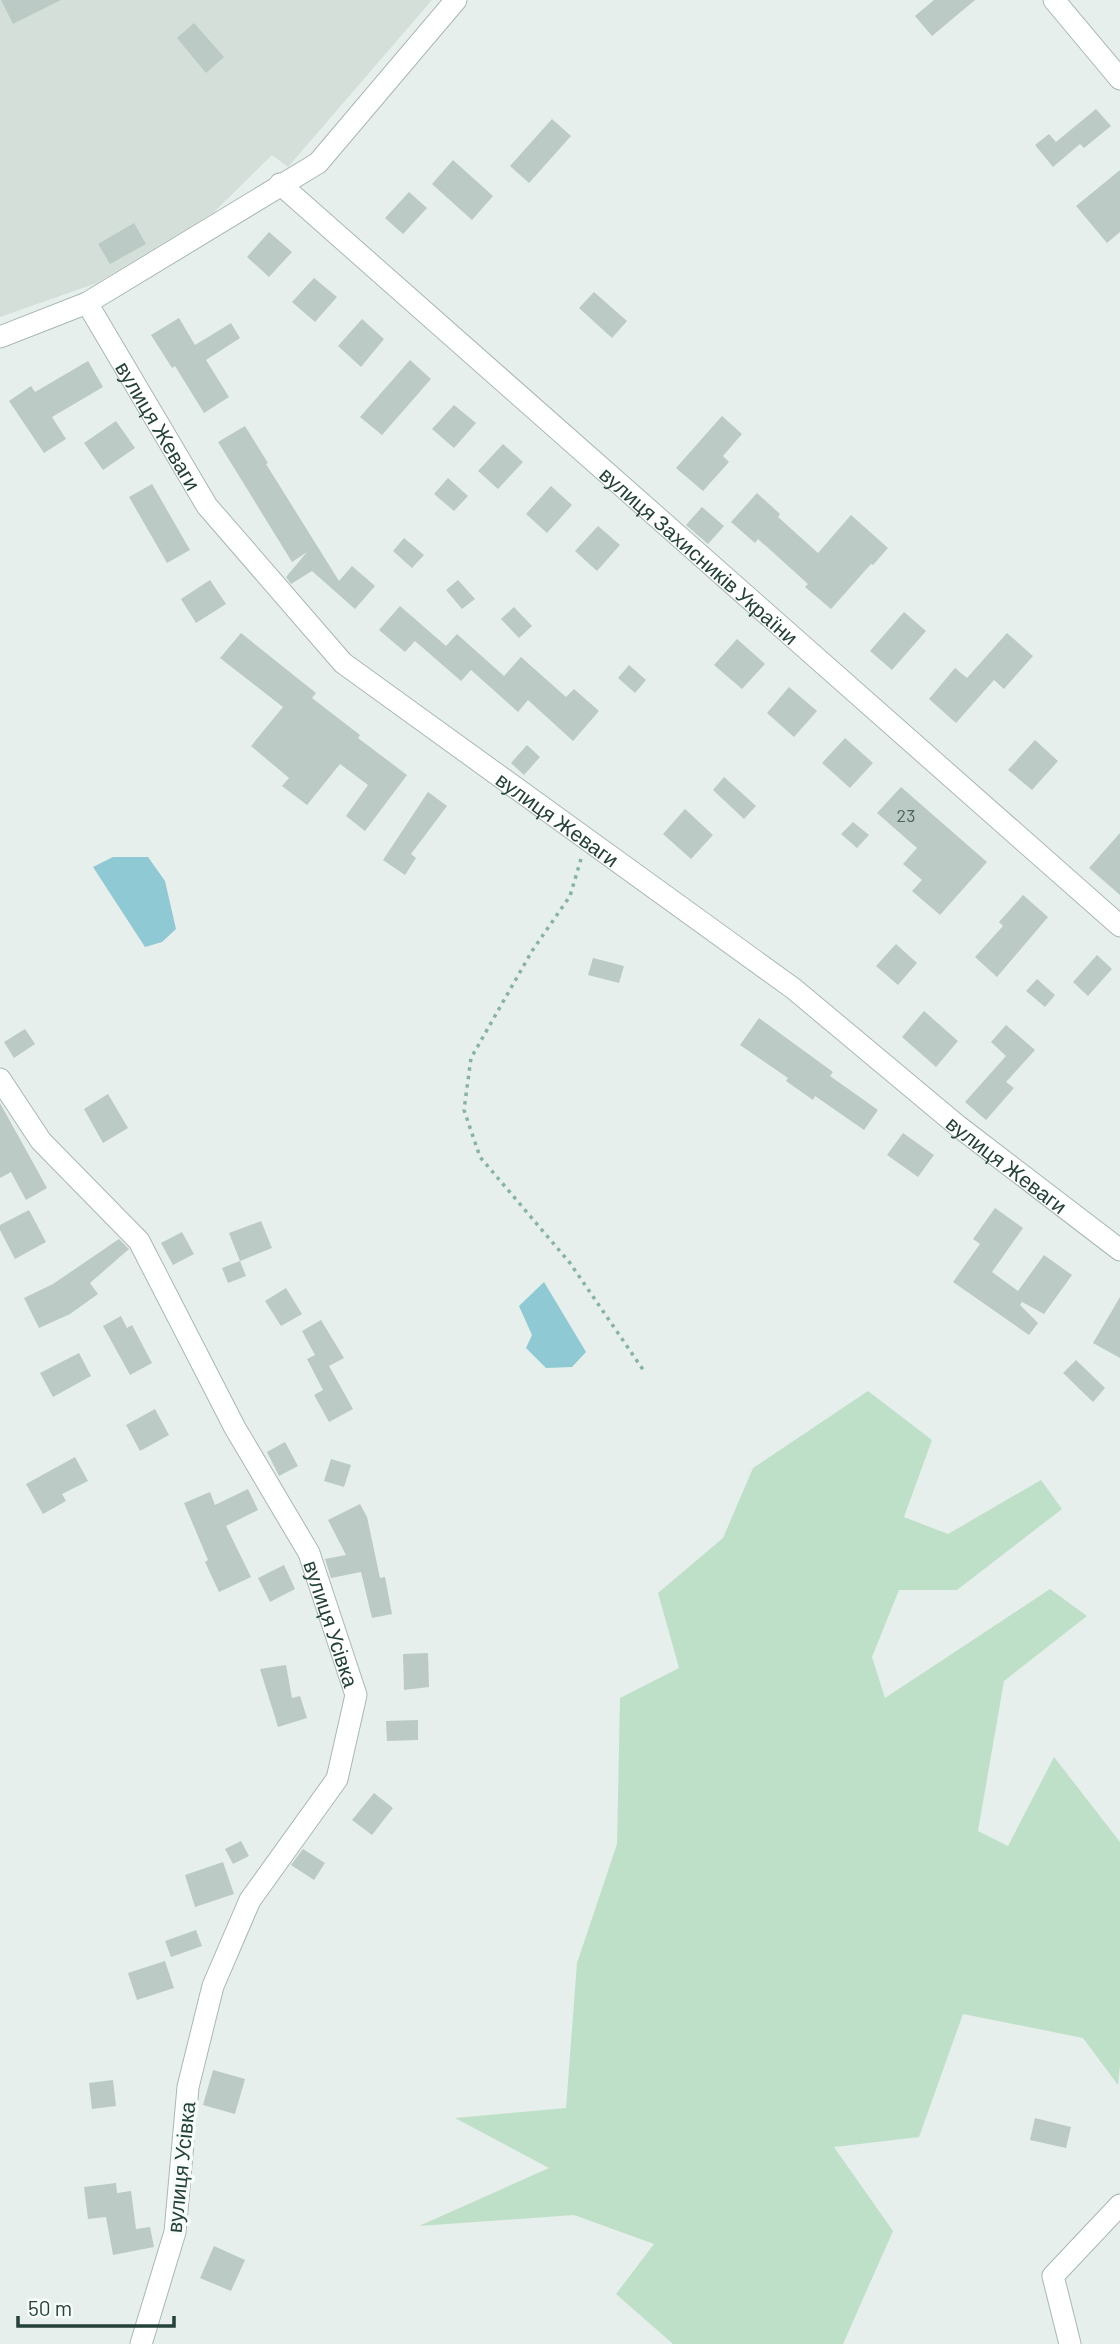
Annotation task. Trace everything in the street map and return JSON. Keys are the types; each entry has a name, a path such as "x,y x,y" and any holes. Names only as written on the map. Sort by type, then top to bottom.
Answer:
{"street":[{"path":"0,337 87,303 318,163 456,0"},
{"path":"1054,0 1120,79"},
{"name":"вулиця Захисників України","path":"280,184 1120,926"},
{"name":"вулиця Жеваги","path":"87,303 207,506 343,663 794,989 958,1126 1120,1250"},
{"name":"вулиця Усівка","path":"0,1079 41,1141 139,1241 235,1428 309,1553 356,1695 337,1779 250,1900 213,1986 188,2087 175,2232 141,2344"},
{"path":"1070,2344 1053,2276 1120,2205"}],"path":[{"path":"587,838 570,896 532,951 471,1058 464,1110 480,1157 570,1263 644,1371"}],"shaded area":[{"path":"0,0 432,0 288,167 272,155 213,213 97,283 0,317"}],"green space":[{"path":"868,1391 932,1440 904,1517 948,1534 1041,1480 1062,1509 957,1590 899,1590 872,1657 885,1698 1050,1589 1087,1616 1004,1681 978,1831 1008,1846 1054,1757 1120,1842 1118,2085 1083,2038 963,2014 919,2137 834,2147 893,2231 843,2344 673,2344 616,2294 654,2244 574,2215 419,2226 549,2168 455,2118 566,2108 577,1963 617,1844 620,1698 679,1668 658,1593 723,1538 753,1468"}],"water":[{"path":"113,857 148,857 165,881 176,929 162,942 145,947 93,867"},
{"path":"544,1282 586,1352 572,1367 546,1368 526,1348 532,1335 519,1306"}],"building":[{"path":"1,0 61,0 13,24"},
{"path":"934,0 975,0 932,36 915,16"},
{"path":"194,23 224,57 206,73 177,38"},
{"path":"1096,109 1111,126 1084,148 1080,144 1053,167 1035,145 1049,134 1056,142"},
{"path":"552,119 571,136 529,183 510,166"},
{"path":"453,160 493,196 472,220 432,184"},
{"path":"1120,170 1120,232 1107,243 1076,206"},
{"path":"409,192 427,208 403,234 385,218"},
{"path":"134,223 146,244 110,264 98,244"},
{"path":"269,232 292,252 269,277 247,257"},
{"path":"314,278 337,297 315,322 292,302"},
{"path":"594,292 627,321 612,338 579,308"},
{"path":"179,318 195,345 231,323 240,338 206,360 229,397 204,413 175,366 172,368 151,335"},
{"path":"362,319 384,339 361,367 338,346"},
{"path":"410,360 431,379 382,435 360,417"},
{"path":"88,361 103,387 52,417 66,439 44,453 9,401 31,386 35,392"},
{"path":"454,405 476,423 454,448 432,429"},
{"path":"722,416 742,434 723,456 729,462 703,491 676,468"},
{"path":"116,421 135,448 103,470 84,443"},
{"path":"245,426 339,581 352,566 375,586 355,609 312,571 291,584 286,577 307,552 292,562 218,442"},
{"path":"503,444 523,462 498,489 478,471"},
{"path":"448,478 468,496 454,511 434,494"},
{"path":"152,484 190,550 167,563 129,497"},
{"path":"551,486 572,505 547,533 526,514"},
{"path":"757,493 780,514 778,517 818,553 851,515 888,548 831,609 805,587 808,584 758,539 755,543 731,522"},
{"path":"702,507 724,526 708,544 686,525"},
{"path":"598,526 620,545 597,571 575,551"},
{"path":"404,538 424,555 412,568 393,551"},
{"path":"210,580 226,604 196,623 181,599"},
{"path":"458,580 475,599 462,609 446,590"},
{"path":"400,606 446,646 457,634 504,676 521,657 566,697 574,689 599,711 573,741 528,700 518,712 471,670 461,681 415,641 405,652 379,630"},
{"path":"514,607 532,626 519,638 501,619"},
{"path":"904,612 926,631 892,670 870,651"},
{"path":"241,633 316,693 312,698 360,735 358,738 407,775 365,831 346,816 368,785 340,764 307,805 282,786 289,778 251,746 283,707 220,658"},
{"path":"1007,633 1033,656 1004,689 994,680 956,723 929,699 955,668 967,678"},
{"path":"737,639 765,664 742,689 714,665"},
{"path":"629,665 646,680 635,693 618,678"},
{"path":"789,687 817,711 794,737 767,713"},
{"path":"845,738 873,763 850,788 822,763"},
{"path":"1035,740 1058,761 1032,790 1008,770"},
{"path":"527,745 540,757 524,775 511,763"},
{"path":"724,777 756,806 744,819 713,790"},
{"path":"901,787 987,862 940,915 912,891 922,880 903,864 917,848 877,813"},
{"path":"428,792 447,806 411,854 416,858 405,875 383,860"},
{"path":"685,809 713,835 691,859 663,834"},
{"path":"853,822 869,835 857,848 841,834"},
{"path":"1120,833 1120,895 1089,868"},
{"path":"1023,895 1048,917 997,977 975,957 1003,926 999,922"},
{"path":"896,944 917,963 898,985 876,966"},
{"path":"1097,955 1112,969 1088,996 1073,982"},
{"path":"593,958 624,966 619,983 588,975"},
{"path":"1037,979 1055,995 1045,1007 1026,991"},
{"path":"924,1011 958,1041 936,1067 902,1037"},
{"path":"759,1018 833,1072 830,1076 878,1110 864,1130 815,1096 813,1100 786,1081 788,1078 740,1045"},
{"path":"1006,1025 1035,1050 1006,1082 1014,1088 986,1120 965,1102 1006,1056 991,1042"},
{"path":"25,1029 35,1044 14,1058 4,1042"},
{"path":"108,1094 128,1128 103,1143 84,1109"},
{"path":"0,1103 47,1188 26,1200 11,1172 0,1178"},
{"path":"903,1133 934,1155 918,1177 887,1155"},
{"path":"995,1208 1023,1228 992,1272 1018,1291 1044,1255 1072,1275 1044,1314 1022,1302 1020,1305 1038,1323 1029,1335 953,1282 980,1244 973,1239"},
{"path":"29,1210 46,1242 15,1259 0,1225"},
{"path":"261,1221 272,1248 240,1261 229,1233"},
{"path":"182,1232 194,1254 173,1265 161,1243"},
{"path":"119,1239 129,1249 90,1283 98,1294 70,1314 39,1328 24,1298 53,1284"},
{"path":"240,1261 246,1276 228,1283 222,1268"},
{"path":"286,1288 302,1314 281,1326 265,1301"},
{"path":"1120,1297 1120,1358 1093,1343"},
{"path":"121,1316 127,1328 132,1325 152,1363 130,1375 103,1326"},
{"path":"321,1320 344,1358 329,1366 353,1409 329,1422 314,1395 323,1390 307,1359 315,1355 302,1331"},
{"path":"79,1353 91,1376 53,1397 40,1373"},
{"path":"1076,1360 1105,1388 1093,1402 1063,1373"},
{"path":"155,1409 169,1435 140,1451 126,1425"},
{"path":"285,1442 298,1466 279,1476 267,1452"},
{"path":"75,1457 88,1481 62,1494 66,1501 43,1514 26,1484"},
{"path":"331,1459 351,1465 344,1487 324,1481"},
{"path":"248,1489 258,1510 226,1526 251,1577 219,1592 184,1503 210,1492 215,1505"},
{"path":"360,1504 367,1517 380,1578 385,1577 392,1614 372,1618 361,1572 331,1578 325,1559 346,1555 328,1520"},
{"path":"284,1565 295,1589 270,1602 258,1578"},
{"path":"428,1653 429,1687 404,1690 403,1654"},
{"path":"286,1665 292,1698 300,1696 307,1718 278,1727 260,1669"},
{"path":"418,1720 418,1740 387,1741 386,1721"},
{"path":"374,1793 393,1808 372,1835 352,1820"},
{"path":"241,1841 249,1856 233,1864 225,1849"},
{"path":"303,1849 325,1863 314,1880 291,1865"},
{"path":"223,1862 234,1894 195,1907 185,1875"},
{"path":"196,1930 202,1946 171,1957 165,1941"},
{"path":"165,1961 174,1988 137,2000 128,1973"},
{"path":"213,2070 245,2079 235,2114 203,2105"},
{"path":"113,2080 116,2106 92,2109 89,2083"},
{"path":"1035,2118 1071,2127 1066,2148 1030,2140"},
{"path":"116,2183 117,2193 131,2191 136,2229 150,2227 154,2247 113,2255 106,2217 88,2219 84,2187"},
{"path":"214,2246 245,2260 231,2291 200,2278"}]}
